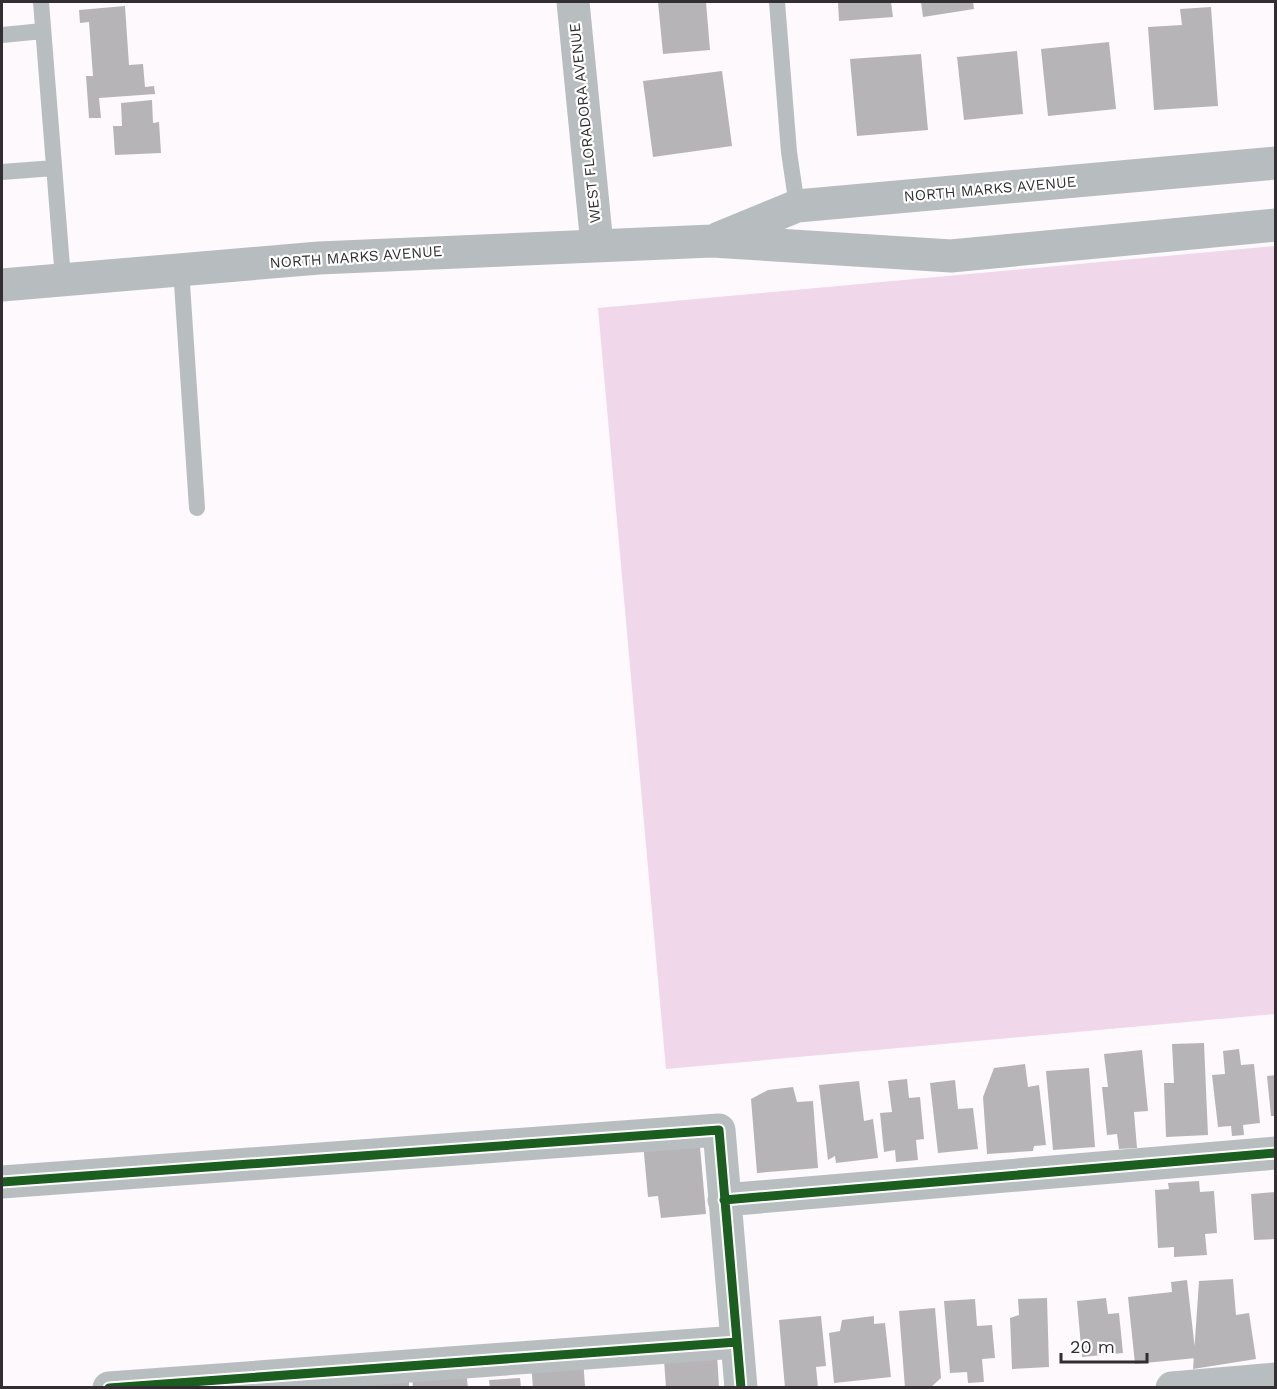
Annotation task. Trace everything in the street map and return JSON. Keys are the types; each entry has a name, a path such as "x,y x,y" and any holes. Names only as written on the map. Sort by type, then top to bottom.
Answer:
{"main road":[{"name":"NORTH MARKS AVENUE","path":"712,241 797,206 1275,163"},
{"name":"NORTH MARKS AVENUE","path":"2,285 331,257 597,244 712,241 951,256 1275,225"}],"street":[{"name":"WEST FLORADORA AVENUE","path":"573,2 597,244"},
{"path":"2,1182 719,1130 741,1388"},
{"path":"724,1200 1275,1153"},
{"path":"109,1388 737,1342"},
{"path":"1172,1388 1275,1379"}],"lane":[{"path":"41,2 63,279"},
{"path":"777,2 789,152 797,206"},
{"path":"2,35 43,31"},
{"path":"2,172 54,168"},
{"path":"181,269 197,508"}],"shaded area":[{"path":"1275,246 1275,1014 666,1069 598,308"}],"building":[{"path":"658,2 706,2 710,50 663,54"},
{"path":"838,2 891,2 893,17 839,21"},
{"path":"921,2 973,2 974,9 923,17"},
{"path":"125,6 129,65 143,64 145,87 154,86 155,94 99,98 101,118 89,118 86,76 93,76 89,22 80,23 79,10"},
{"path":"1211,7 1218,106 1154,110 1148,27 1182,25 1180,9"},
{"path":"1109,42 1116,109 1048,116 1041,49"},
{"path":"1017,51 1023,114 964,120 957,57"},
{"path":"921,54 928,130 857,136 850,59"},
{"path":"722,71 732,146 653,157 643,81"},
{"path":"152,100 153,123 159,122 161,153 115,155 113,126 122,126 121,103"},
{"path":"1204,1043 1208,1135 1166,1137 1164,1083 1174,1083 1172,1044"},
{"path":"1239,1049 1241,1065 1254,1064 1260,1123 1243,1125 1244,1135 1232,1136 1231,1126 1218,1127 1212,1075 1225,1074 1223,1051"},
{"path":"1142,1050 1148,1111 1134,1112 1137,1148 1119,1149 1117,1134 1107,1135 1102,1087 1108,1087 1104,1054"},
{"path":"1025,1064 1028,1087 1039,1085 1046,1145 1034,1146 1033,1151 987,1154 983,1097 994,1068"},
{"path":"1089,1068 1095,1147 1053,1150 1046,1071"},
{"path":"1276,1075 1276,1116 1271,1116 1267,1076"},
{"path":"907,1079 909,1098 920,1097 924,1139 916,1140 918,1160 896,1162 895,1150 884,1152 880,1113 892,1112 888,1081"},
{"path":"955,1080 958,1109 973,1108 978,1149 938,1153 930,1083"},
{"path":"859,1081 864,1121 873,1119 878,1158 836,1163 835,1156 828,1160 819,1085"},
{"path":"793,1087 797,1102 813,1101 818,1168 757,1173 751,1099 768,1090"},
{"path":"643,1143 700,1147 706,1214 661,1218 658,1196 648,1197"},
{"path":"1199,1181 1200,1192 1214,1191 1217,1233 1205,1234 1207,1255 1174,1257 1174,1247 1158,1248 1155,1190 1169,1189 1168,1183"},
{"path":"1276,1192 1276,1239 1254,1240 1251,1194"},
{"path":"1233,1279 1236,1315 1249,1313 1256,1359 1193,1369 1199,1281"},
{"path":"1187,1280 1196,1358 1135,1364 1128,1297 1172,1292 1171,1282"},
{"path":"1047,1298 1049,1367 1012,1369 1010,1318 1019,1315 1018,1299"},
{"path":"1106,1298 1108,1314 1119,1313 1123,1353 1082,1357 1077,1301"},
{"path":"975,1299 977,1326 992,1325 995,1358 982,1359 984,1382 968,1383 967,1372 950,1373 944,1301"},
{"path":"935,1308 941,1378 930,1388 905,1388 899,1311"},
{"path":"821,1316 826,1366 816,1367 818,1388 785,1388 779,1320"},
{"path":"874,1316 874,1324 885,1323 891,1377 834,1383 829,1333 840,1331 842,1320"},
{"path":"717,1353 719,1388 666,1388 664,1360"},
{"path":"583,1359 585,1386 533,1388 531,1364"},
{"path":"466,1370 468,1388 413,1388 412,1376"},
{"path":"409,1376 409,1388 347,1388 346,1381"},
{"path":"520,1378 521,1388 490,1388 489,1380"}],"cycle path":[{"path":"2,1182 719,1130 741,1388"},
{"path":"724,1200 1276,1153"},
{"path":"109,1388 737,1342"}]}
